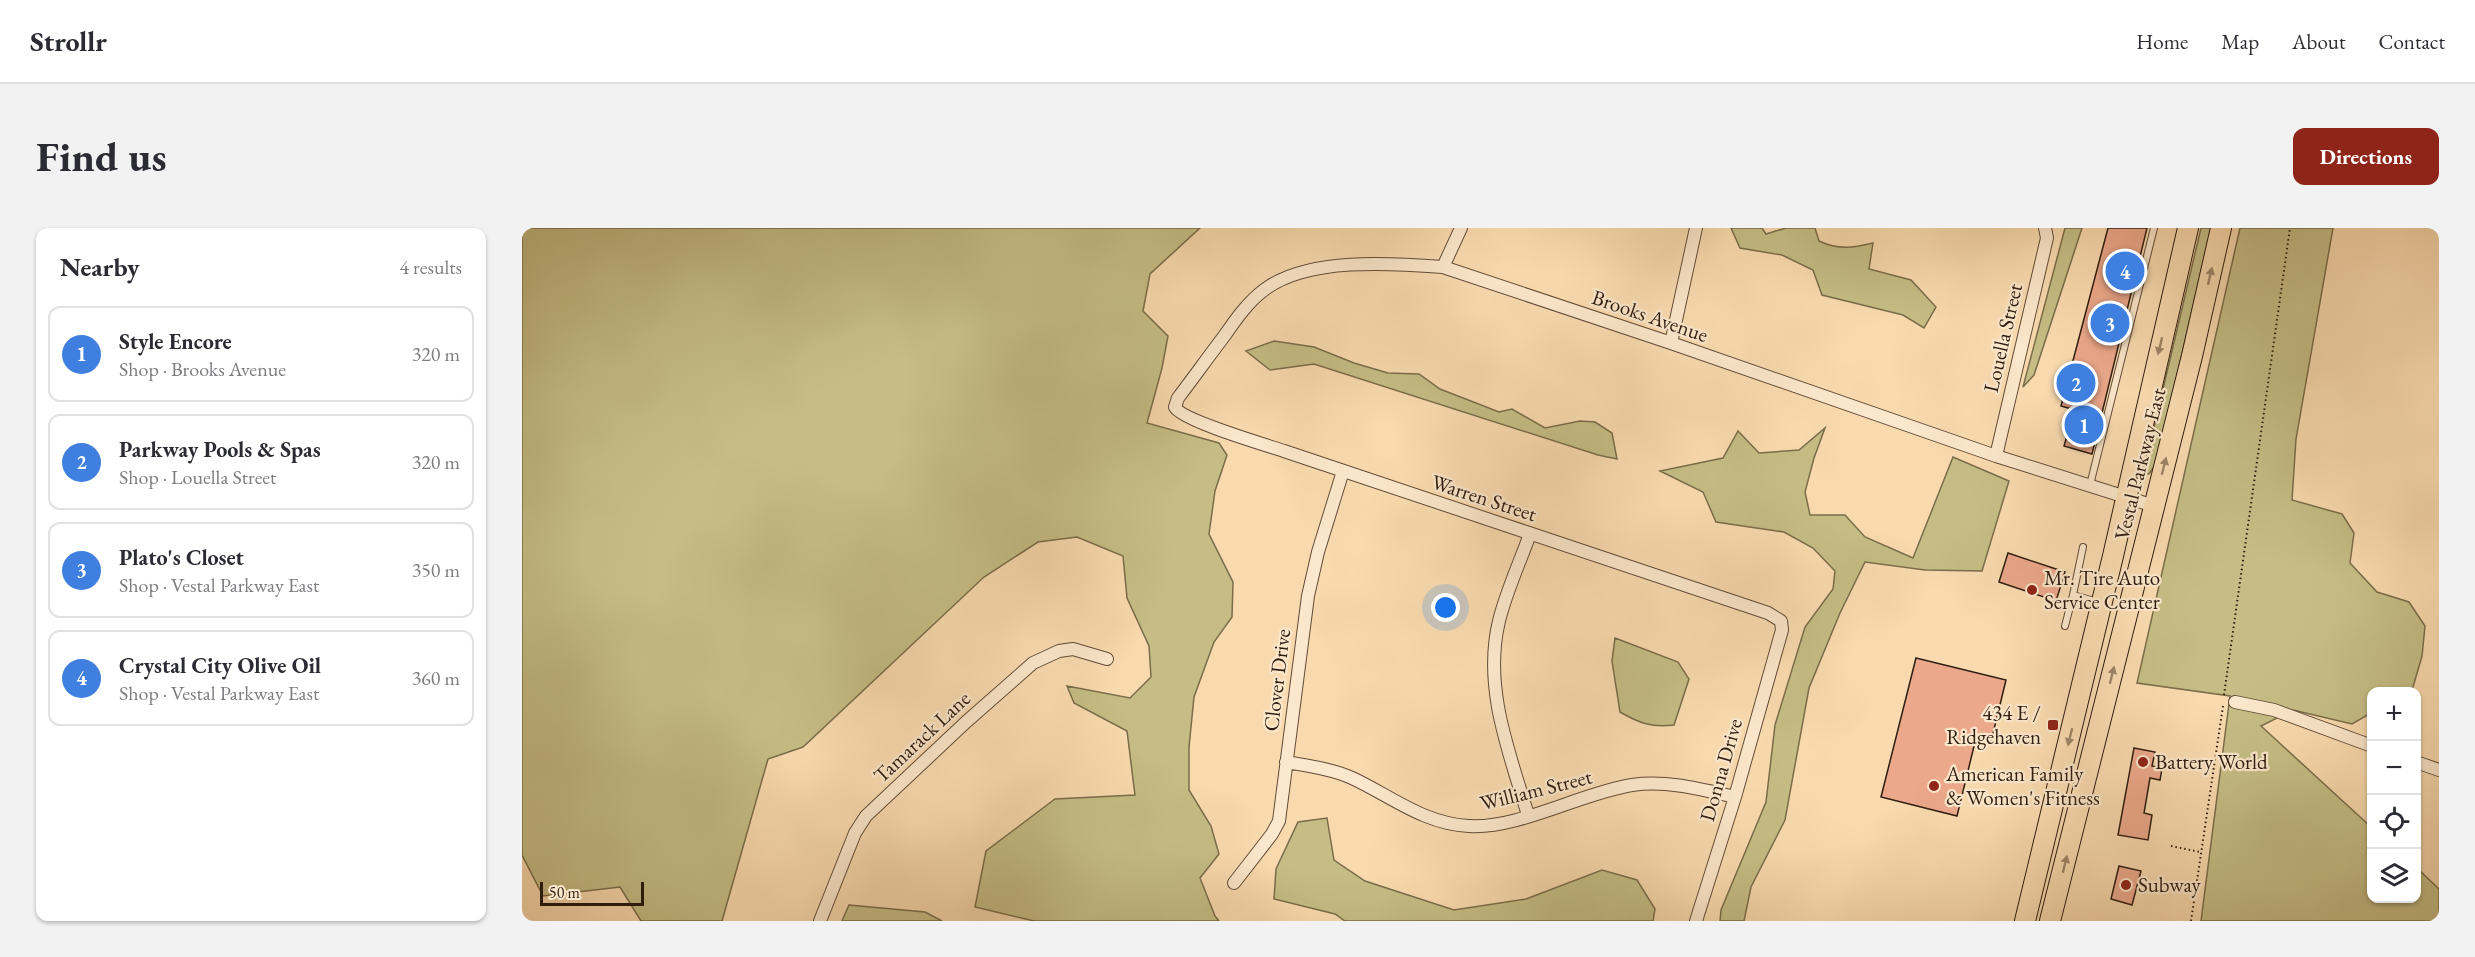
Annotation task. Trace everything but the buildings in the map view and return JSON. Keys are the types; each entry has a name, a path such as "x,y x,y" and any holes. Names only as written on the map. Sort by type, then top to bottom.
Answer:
{"main road":[{"name":"Vestal Parkway East","path":"2025,921 2188,228"},
{"name":"Vestal Parkway East","path":"2050,921 2221,228"}],"street":[{"path":"1443,267 1461,228"},
{"path":"1671,343 1696,228"},
{"name":"Louella Street","path":"1996,456 2047,238 2045,228"},
{"name":"Brooks Avenue","path":"1177,402 1245,308 1264,289 1293,274 1323,266 1443,267 1671,343 1996,456 2154,506"},
{"name":"Warren Street","path":"1177,402 1175,407 1177,412 1191,419 1768,614 1781,621 1782,630"},
{"name":"Clover Drive","path":"1234,884 1272,834 1279,821 1308,596 1318,552 1343,471"},
{"path":"1528,815 1496,702 1494,661 1499,621 1530,534"},
{"name":"Donna Drive","path":"1696,921 1735,797 1782,630"},
{"name":"Tamarack Lane","path":"820,921 855,833 866,816 966,722 1033,663 1059,651 1073,649 1107,659"},
{"path":"2235,702 2274,710 2367,744"},
{"name":"William Street","path":"1286,762 1331,771 1352,778 1410,810 1443,824 1471,827 1506,822 1629,786 1650,783 1679,785 1735,797"},
{"path":"2421,764 2439,770"}],"lane":[{"path":"2090,485 2154,228"},
{"path":"2065,626 2083,547"},
{"path":"2073,595 2101,603"}],"path":[{"path":"2191,921 2289,228"},
{"path":"2171,846 2200,852"}],"shaded area":[{"path":"522,228 1200,228 1150,274 1143,311 1168,336 1147,423 1219,443 1227,455 1215,491 1209,534 1233,582 1232,617 1214,642 1194,697 1189,747 1189,790 1211,826 1219,854 1200,878 1219,921 1034,921 975,907 986,851 1055,799 1135,795 1127,731 1074,703 1067,686 1130,698 1151,677 1149,646 1127,598 1123,556 1077,537 1038,542 984,577 803,747 768,759 722,921 641,921 620,887 543,896 522,855"},
{"path":"1731,228 1762,228 1766,234 1786,228 1815,228 1819,241 1833,246 1852,247 1873,243 1869,269 1911,280 1936,307 1924,328 1903,315 1822,295 1813,270 1782,255 1740,248"},
{"path":"2065,228 2082,228 2034,375 2023,387"},
{"path":"2201,228 2211,228 2157,462 2149,474 2143,474"},
{"path":"2240,228 2333,228 2296,439 2292,500 2342,514 2354,533 2350,563 2377,592 2409,602 2425,626 2422,656 2413,687 2367,687 2367,715 2352,724 2293,710 2261,726 2367,823 2367,903 2421,903 2421,872 2439,889 2439,921 2201,921 2230,696 2137,683"},
{"path":"1274,341 1314,347 1354,363 1388,373 1419,374 1440,389 1499,412 1512,409 1545,428 1580,421 1595,422 1612,433 1617,459 1598,455 1314,364 1270,370 1246,351"},
{"path":"1825,428 1805,492 1810,515 1845,515 1865,537 1913,558 1953,457 2009,481 1982,571 1925,570 1865,562 1840,613 1809,688 1785,820 1751,887 1744,921 1720,921 1721,910 1766,802 1775,725 1805,627 1833,589 1835,571 1813,548 1784,532 1716,522 1703,492 1660,471 1723,458 1738,431 1759,453 1799,450"},
{"path":"1615,638 1678,662 1689,679 1674,725 1646,724 1620,712 1612,661"},
{"path":"1327,818 1334,860 1365,881 1454,910 1526,899 1602,870 1637,880 1655,909 1653,921 1345,921 1335,914 1274,899 1276,869 1298,822"},
{"path":"849,905 925,912 942,921 842,921"}],"place":[{"name":"Crystal City Olive Oil","path":"2125,271"},
{"name":"Plato's Closet","path":"2110,323"},
{"name":"Parkway Pools & Spas","path":"2076,383"},
{"name":"Style Encore","path":"2084,425"},
{"name":"Mr. Tire Auto Service Center","path":"2032,590"},
{"name":"434 E / Ridgehaven","path":"2053,725"},
{"name":"Battery World","path":"2143,762"},
{"name":"American Family & Women's Fitness","path":"1934,786"},
{"name":"Subway","path":"2126,885"}]}
